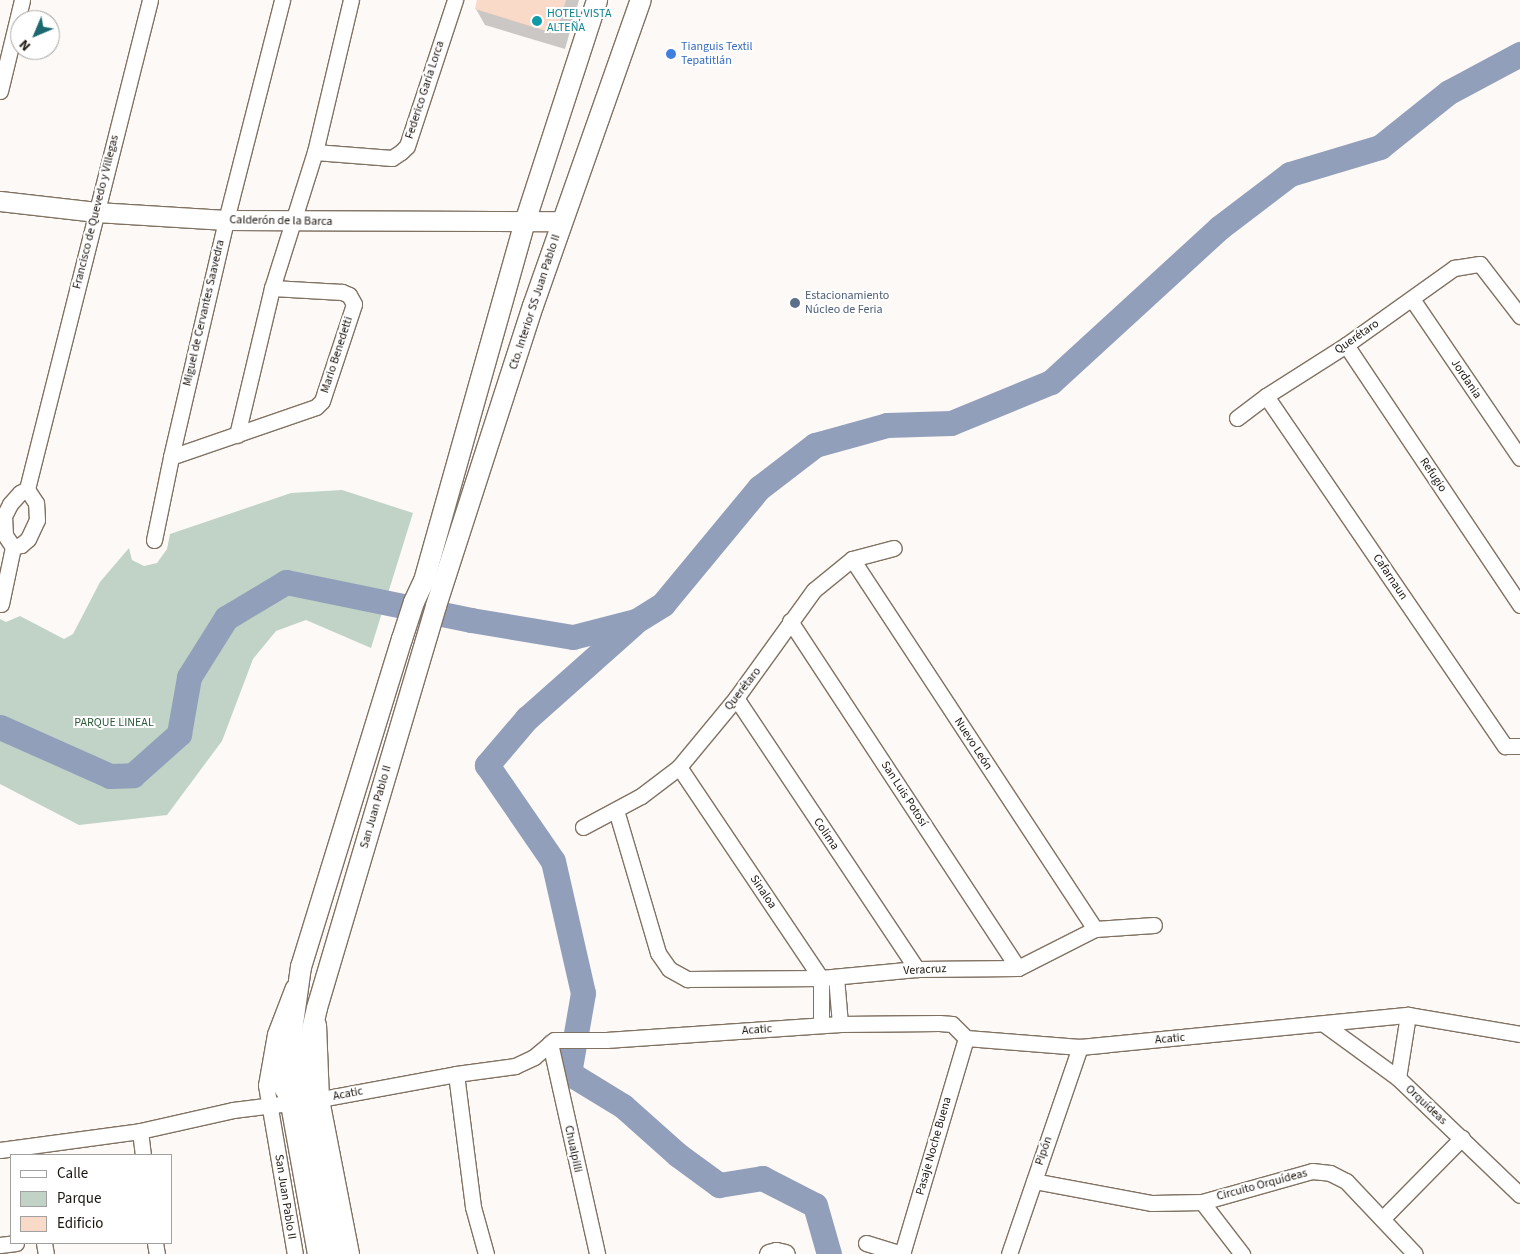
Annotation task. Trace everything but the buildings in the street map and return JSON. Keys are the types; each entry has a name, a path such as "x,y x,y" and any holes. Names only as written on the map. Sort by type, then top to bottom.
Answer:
{"main road":[{"path":"525,222 597,0"},
{"name":"Cto. Interior SS Juan Pablo II","path":"436,606 562,222 641,0"},
{"name":"San Juan Pablo II","path":"335,1254 306,1101 289,1053 301,967 402,639 414,602 424,581 525,222"},
{"name":"San Juan Pablo II","path":"318,1254 306,1101 307,1051 317,1008 436,606"}],"street":[{"path":"0,91 2,71 22,0"},
{"name":"Francisco de Quevedo y Villegas","path":"27,490 150,0"},
{"name":"Miguel de Cervantes Saavedra","path":"154,540 171,457 226,220 282,0"},
{"path":"171,457 237,435 272,288 315,152 352,0"},
{"name":"Federico Garía Lorca","path":"315,152 392,158 401,152 406,146 455,0"},
{"name":"Calderón de la Barca","path":"0,201 96,212 226,220 292,222 562,222"},
{"name":"Querétaro","path":"1237,418 1266,396 1346,345 1454,268 1480,264 1520,316"},
{"name":"Mario Benedetti","path":"237,435 316,407 322,401 354,304 349,295 342,292 272,288"},
{"name":"Jordania","path":"1412,299 1520,458"},
{"name":"Refugio","path":"1346,345 1520,605"},
{"name":"Cafarnaun","path":"1266,396 1506,746 1520,746"},
{"path":"1,604 12,547 5,535 4,516 20,492 27,490 36,503 37,520 28,539 21,545 12,547"},
{"name":"Querétaro","path":"583,827 655,787 679,767 736,698 814,590 852,559 894,548"},
{"name":"Nuevo León","path":"852,559 1095,929"},
{"name":"San Luis Potosí","path":"790,621 1018,968"},
{"name":"Colima","path":"736,698 917,969"},
{"name":"Sinaloa","path":"679,767 829,978 840,1024"},
{"name":"Veracruz","path":"616,810 658,953 669,969 687,979 829,978 917,969 1018,968 1095,929 1154,926"},
{"name":"San Juan Pablo II","path":"294,1254 266,1084 275,1034 301,967"},
{"path":"821,1025 829,978"},
{"path":"286,1004 279,1031 277,1081 306,1101"},
{"path":"1398,1078 1408,1015"},
{"name":"Acatic","path":"0,1150 140,1131 232,1110 306,1101 456,1074 515,1066 534,1057 552,1042 840,1024 946,1024 958,1028 966,1038 1080,1047 1408,1015 1520,1034"},
{"name":"Orquídeas","path":"1324,1024 1398,1078 1520,1195"},
{"name":"Pasaje Noche Buena","path":"902,1254 966,1038"},
{"name":"Chualpilli","path":"552,1042 597,1254"},
{"name":"Pipón","path":"1009,1254 1080,1047"},
{"path":"456,1074 473,1208 486,1254"},
{"name":"San Juan Pablo II","path":"306,1101 351,1254"},
{"path":"140,1131 142,1154"},
{"path":"1382,1219 1462,1138"},
{"name":"Circuito Orquídeas","path":"1242,1254 1202,1202 1312,1171 1330,1174 1346,1181 1416,1254"},
{"path":"1034,1181 1152,1203 1202,1202"},
{"path":"866,1243 902,1254"},
{"path":"769,1254 776,1252 785,1254"}],"green space":[{"name":"PARQUE LINEAL","path":"342,490 413,513 371,648 306,620 276,631 253,659 222,741 167,815 79,825 0,784 0,619 6,622 20,616 64,639 73,634 100,582 129,548 132,560 144,566 157,563 167,549 170,534 291,493"}],"waterway":[{"path":"0,727 110,776 133,775 179,734 189,677 226,618 286,582 471,620 573,637 636,621 663,604 759,488 815,445 887,425 951,423 1051,382 1219,228 1290,174 1380,147 1449,92 1520,54"},
{"path":"633,624 527,718 487,765 553,861 583,993 569,1073 623,1106 678,1155 719,1185 762,1178 815,1205 829,1254"}],"place":[{"name":"HOTEL VISTA ALTEÑA","path":"537,21"},
{"name":"Tianguis Textil Tepatitlán","path":"671,54"},
{"name":"Estacionamiento Núcleo de Feria","path":"795,303"}]}
